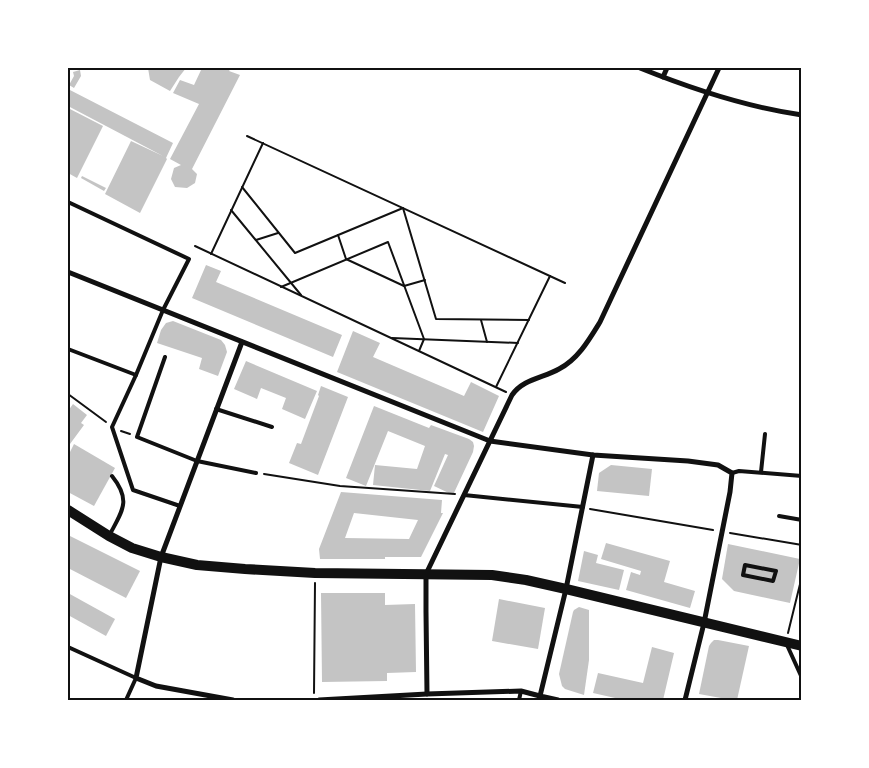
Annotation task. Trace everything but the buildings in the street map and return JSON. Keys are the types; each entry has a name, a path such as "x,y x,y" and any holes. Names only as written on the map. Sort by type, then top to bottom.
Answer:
{"main road":[{"path":"68,510 132,548 160,557 197,565 315,573 492,575 566,589 802,646"}],"street":[{"path":"640,68 707,93 748,105 802,116"},
{"path":"663,77 668,68"},
{"path":"427,694 426,574 516,388 560,368 574,359 588,342 600,322 719,68"},
{"path":"68,272 490,441 593,455 688,461 718,465 732,473 730,492 704,623 685,700"},
{"path":"232,700 156,686 136,678 160,557 242,342"},
{"path":"540,696 566,589 593,455"},
{"path":"320,700 521,691 558,700"}],"lane":[{"path":"68,202 189,259 163,310 112,427 133,490 180,506"},
{"path":"68,349 136,375"},
{"path":"165,357 137,437 197,461 256,473"},
{"path":"216,409 272,427"},
{"path":"761,472 765,434"},
{"path":"732,473 739,470 802,476"},
{"path":"109,536 123,509 124,495 112,476"},
{"path":"464,495 583,507"},
{"path":"779,516 802,520"},
{"path":"745,565 776,571 773,581 743,575 744,570 745,565"},
{"path":"786,643 802,678"},
{"path":"68,647 136,678 126,700"},
{"path":"519,700 521,691"}],"path":[{"path":"247,136 565,283"},
{"path":"210,254 263,143"},
{"path":"242,187 295,253 403,208"},
{"path":"403,208 436,319 529,320"},
{"path":"231,210 303,297"},
{"path":"256,240 279,233"},
{"path":"338,235 346,259 404,286 425,280"},
{"path":"281,287 388,242 424,339 419,351"},
{"path":"195,246 512,395"},
{"path":"496,387 550,276"},
{"path":"481,320 488,342"},
{"path":"391,338 518,343"},
{"path":"68,394 112,427 137,437"},
{"path":"256,473 340,486 464,495"},
{"path":"583,507 802,546"},
{"path":"314,700 315,573"},
{"path":"786,643 802,576"}]}
